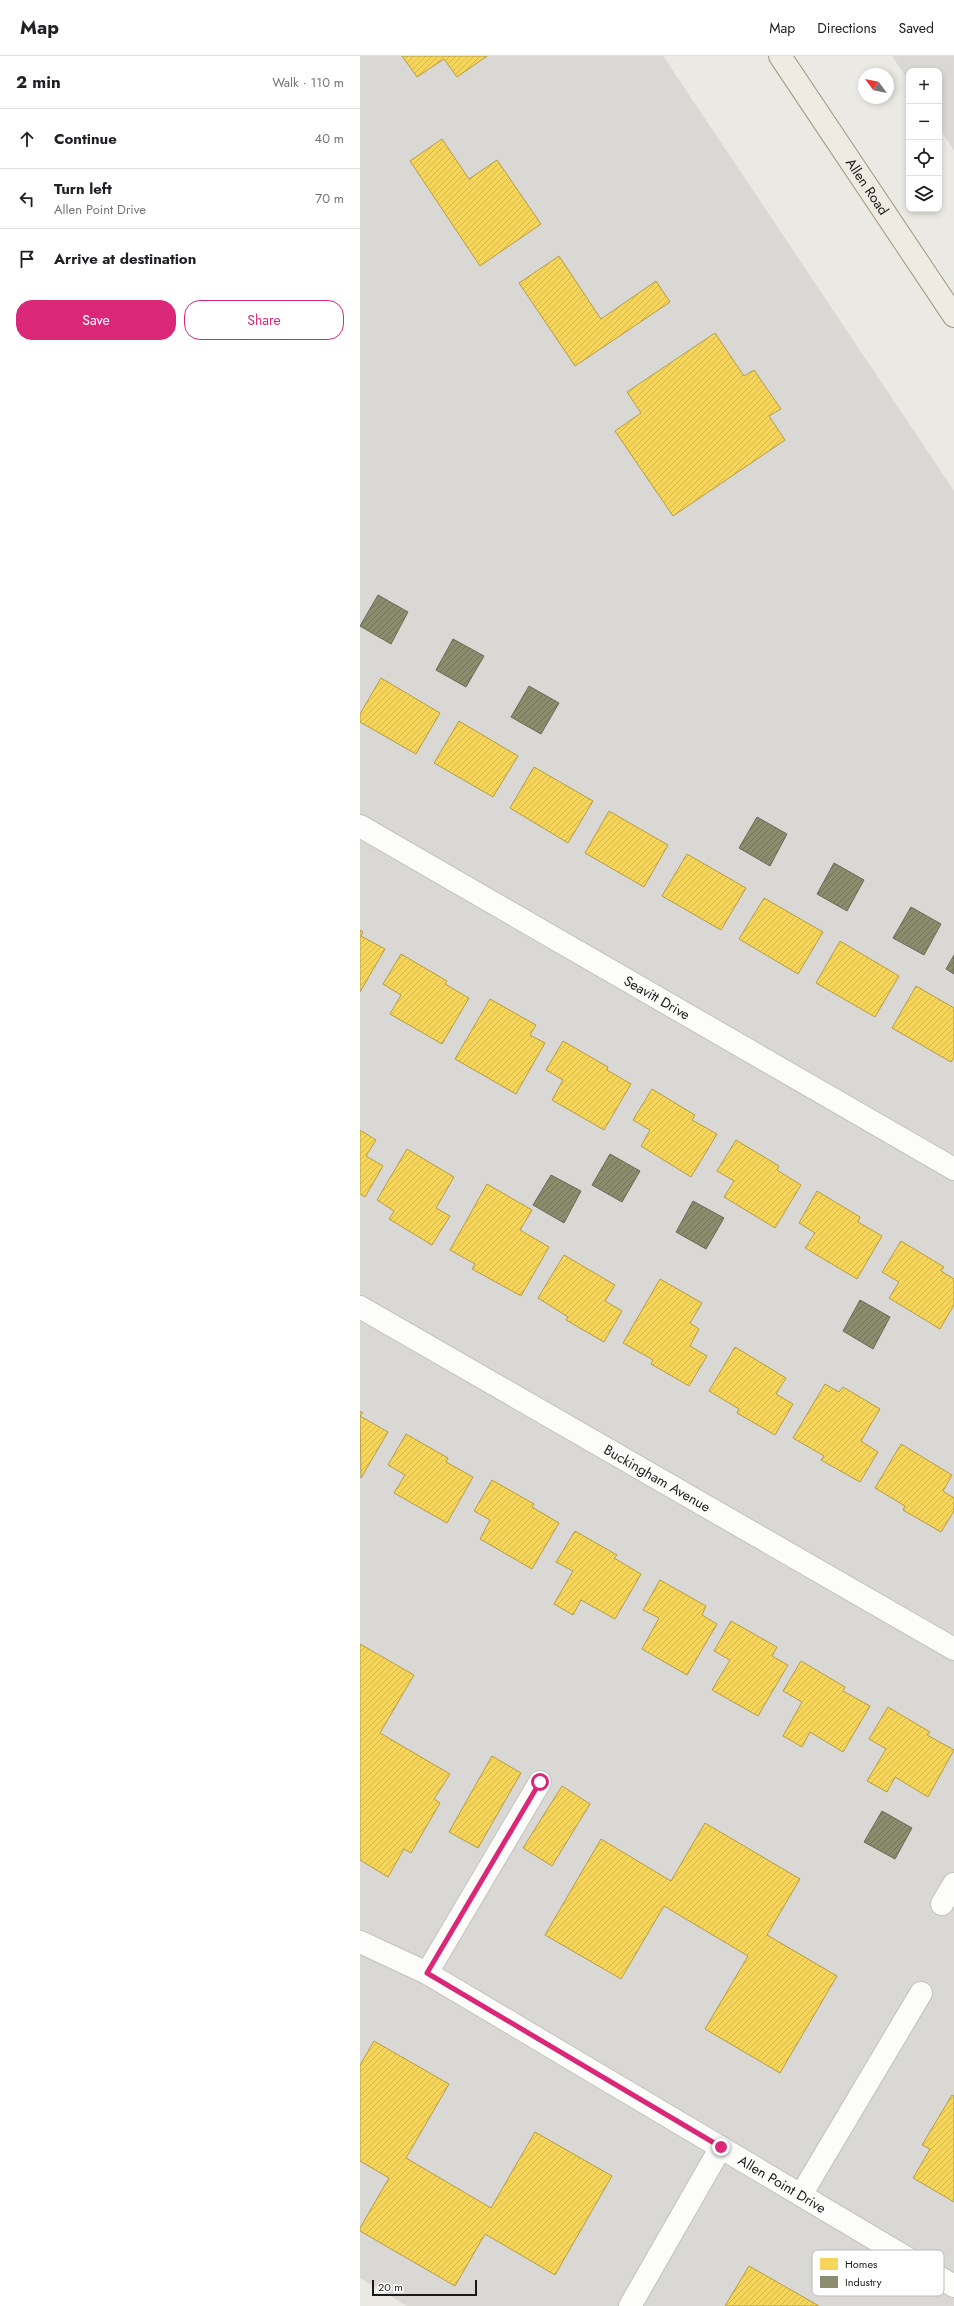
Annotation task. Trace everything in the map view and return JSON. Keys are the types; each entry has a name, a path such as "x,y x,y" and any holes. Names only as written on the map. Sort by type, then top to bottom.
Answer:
{"main road":[{"name":"Allen Road","path":"780,56 954,316"}],"street":[{"name":"Seavitt Drive","path":"360,826 954,1169"},
{"name":"Buckingham Avenue","path":"360,1306 954,1649"},
{"path":"427,1973 540,1782"},
{"path":"942,1904 954,1884"},
{"name":"Allen Point Drive","path":"360,1942 427,1973 893,2250"},
{"path":"801,2195 921,1993"},
{"path":"630,2306 721,2147"},
{"name":"Allen Point Drive","path":"944,2280 954,2286"}],"shaded area":[{"path":"360,56 663,56 954,491 954,2306 407,2306 360,2278"},
{"path":"892,56 954,56 954,150 942,132 942,68 906,68 906,77"}],"building: Homes":[{"path":"402,56 487,56 457,77 444,59 417,77"},
{"path":"442,139 469,179 497,160 541,224 480,266 410,161"},
{"path":"559,256 601,319 656,281 670,302 575,366 519,283"},
{"path":"715,333 744,376 754,370 781,409 769,416 785,440 673,516 615,431 641,413 627,392"},
{"path":"381,678 440,713 416,754 360,722 360,714"},
{"path":"459,721 518,756 493,797 434,763"},
{"path":"534,767 593,801 568,843 510,808"},
{"path":"609,811 668,845 644,887 585,853"},
{"path":"687,854 746,888 721,930 662,896"},
{"path":"764,898 823,932 798,974 739,939"},
{"path":"360,930 363,932 361,936 385,949 360,992"},
{"path":"840,941 899,976 875,1017 816,983"},
{"path":"401,954 447,981 445,984 469,998 442,1044 390,1014 401,995 383,984"},
{"path":"916,986 954,1008 954,1057 951,1062 892,1028"},
{"path":"490,999 536,1025 530,1035 545,1043 516,1094 455,1059"},
{"path":"563,1041 608,1067 607,1070 631,1084 604,1130 552,1100 563,1080 546,1070"},
{"path":"652,1089 695,1115 692,1120 717,1134 691,1177 641,1146 650,1130 633,1120"},
{"path":"360,1130 376,1140 366,1156 383,1166 365,1197 360,1194"},
{"path":"736,1140 779,1166 777,1170 801,1185 775,1228 724,1197 734,1181 717,1171"},
{"path":"407,1149 454,1177 436,1208 450,1216 432,1245 389,1219 394,1211 377,1200"},
{"path":"487,1184 532,1210 520,1230 549,1247 521,1296 472,1269 475,1264 450,1250"},
{"path":"817,1191 860,1217 858,1222 882,1236 857,1279 805,1248 815,1233 799,1223"},
{"path":"901,1241 944,1267 941,1271 954,1279 954,1305 940,1329 889,1298 899,1282 882,1272"},
{"path":"564,1255 615,1285 605,1301 622,1311 604,1342 566,1320 568,1317 538,1298"},
{"path":"660,1279 702,1303 690,1323 699,1329 690,1346 707,1356 689,1386 651,1364 653,1360 623,1343"},
{"path":"735,1347 786,1378 776,1394 793,1404 775,1435 737,1413 739,1409 709,1391"},
{"path":"825,1384 839,1392 843,1387 880,1409 861,1441 878,1452 860,1482 821,1460 824,1456 793,1438"},
{"path":"360,1416 388,1432 361,1478"},
{"path":"406,1434 448,1458 446,1462 473,1477 447,1523 394,1493 405,1475 388,1465"},
{"path":"901,1444 952,1475 943,1491 954,1498 954,1511 941,1532 903,1510 905,1506 875,1488"},
{"path":"492,1480 534,1504 532,1507 559,1523 532,1569 480,1539 490,1520 474,1511"},
{"path":"575,1531 617,1555 614,1558 641,1574 615,1619 581,1600 573,1615 554,1604 573,1571 556,1562"},
{"path":"660,1580 706,1606 702,1615 717,1624 687,1675 642,1649 659,1618 643,1610"},
{"path":"731,1621 777,1647 772,1656 788,1665 758,1716 712,1690 730,1660 714,1651"},
{"path":"360,1644 414,1675 380,1733 450,1774 434,1799 440,1803 411,1853 404,1849 388,1877 360,1860"},
{"path":"801,1661 845,1687 843,1691 870,1706 843,1752 810,1732 802,1747 783,1736 802,1702 783,1691"},
{"path":"888,1707 930,1732 927,1735 954,1750 928,1797 895,1777 887,1792 867,1781 886,1749 869,1739"},
{"path":"492,1756 521,1773 478,1848 449,1832"},
{"path":"562,1786 590,1804 552,1866 523,1848"},
{"path":"705,1823 800,1879 767,1935 837,1976 780,2073 705,2029 748,1956 664,1906 621,1979 545,1935 601,1839 671,1881"},
{"path":"374,2041 449,2084 406,2158 491,2208 535,2132 612,2176 555,2275 485,2234 455,2286 360,2231 360,2228 389,2178 360,2161 360,2065"},
{"path":"952,2095 954,2096 954,2202 913,2178 930,2149 922,2145"},
{"path":"749,2266 819,2306 725,2306"}],"building: Industry":[{"path":"378,595 408,612 391,644 360,626"},
{"path":"453,639 484,656 466,687 436,670"},
{"path":"529,686 559,703 541,734 511,717"},
{"path":"757,817 787,834 770,866 739,848"},
{"path":"834,863 864,880 847,911 817,894"},
{"path":"911,907 941,924 924,955 893,938"},
{"path":"954,955 954,974 946,969"},
{"path":"610,1154 640,1171 622,1202 592,1185"},
{"path":"551,1175 581,1191 564,1223 533,1205"},
{"path":"693,1201 724,1218 706,1249 676,1232"},
{"path":"860,1300 890,1317 873,1349 843,1331"},
{"path":"882,1811 912,1828 895,1859 864,1842"}],"route":[{"path":"540,1782 427,1973 721,2147"}]}
